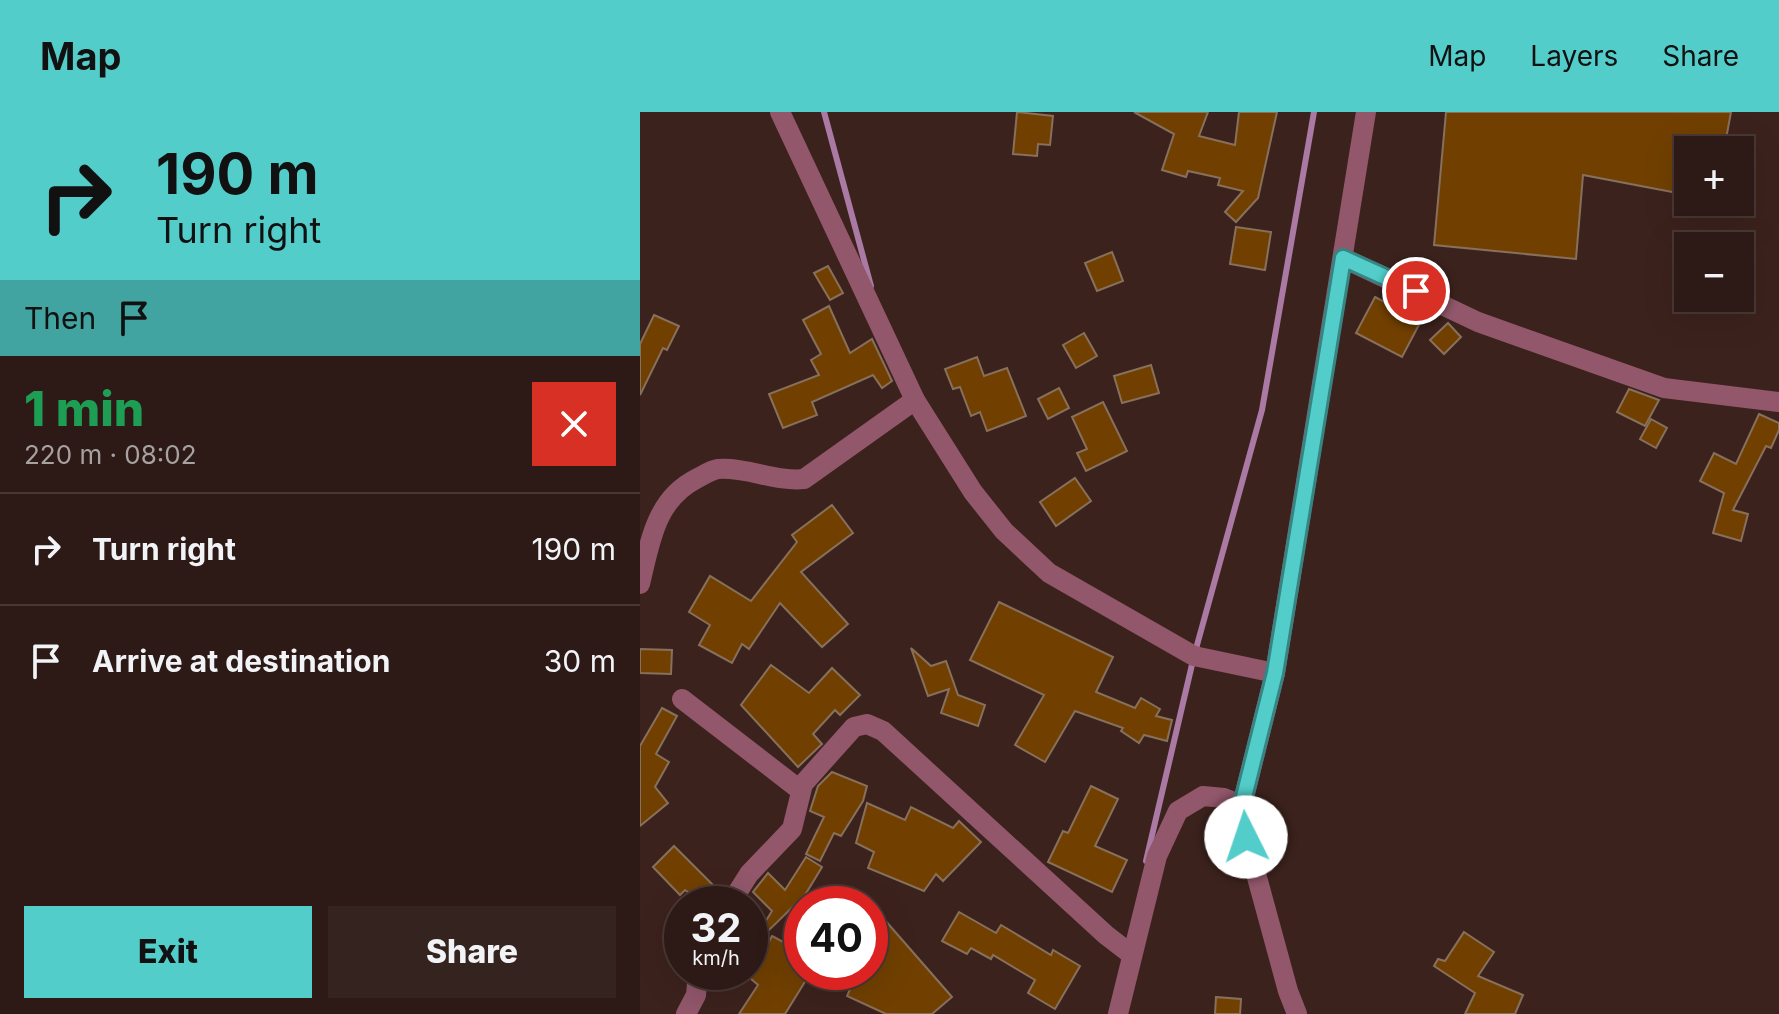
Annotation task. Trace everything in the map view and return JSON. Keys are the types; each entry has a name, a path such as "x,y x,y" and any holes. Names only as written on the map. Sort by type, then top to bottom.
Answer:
{"street":[{"path":"780,112 915,400 1004,531 1049,573 1194,656 1275,673"},
{"path":"1297,1014 1254,865 1242,805 1275,673 1366,112"},
{"path":"1343,258 1478,322 1664,388 1779,402"},
{"path":"640,584 658,517 663,505 680,487 716,469 789,481 804,479 915,400"},
{"path":"682,699 800,790"},
{"path":"741,886 792,829 800,790 854,727 876,726 1132,955"},
{"path":"1118,1014 1157,856 1178,811 1203,796 1224,798 1242,805"},
{"path":"686,1014 696,990"}],"building":[{"path":"1017,112 1053,116 1050,145 1038,144 1037,156 1013,154"},
{"path":"1134,112 1208,112 1199,136 1235,145 1239,112 1277,112 1258,198 1236,222 1225,212 1243,191 1218,185 1220,178 1188,171 1186,177 1162,170 1174,134"},
{"path":"1446,112 1731,112 1727,136 1674,136 1674,192 1583,175 1576,259 1434,245"},
{"path":"1236,227 1271,232 1265,270 1230,264"},
{"path":"1112,252 1123,281 1097,291 1085,263"},
{"path":"828,266 843,293 830,300 814,273"},
{"path":"1375,297 1421,321 1402,357 1356,333"},
{"path":"829,306 850,353 872,339 892,381 882,388 873,375 812,402 817,415 783,428 769,394 819,375 811,360 821,354 803,320"},
{"path":"654,315 679,326 667,350 663,348 640,395 640,344"},
{"path":"1448,323 1461,337 1444,354 1430,340"},
{"path":"1084,333 1097,356 1076,368 1063,345"},
{"path":"977,357 984,376 1007,368 1026,416 987,431 980,412 971,416 960,387 953,389 945,369"},
{"path":"1151,365 1159,393 1122,403 1114,376"},
{"path":"1059,388 1069,408 1048,419 1038,399"},
{"path":"1629,389 1659,400 1645,426 1617,412"},
{"path":"1103,402 1127,451 1086,471 1077,453 1087,449 1072,417"},
{"path":"1759,414 1779,423 1779,430 1771,448 1766,446 1733,510 1748,514 1741,541 1713,533 1724,493 1700,481 1714,453 1736,464"},
{"path":"1651,419 1667,428 1656,448 1640,439"},
{"path":"1075,478 1091,501 1056,526 1040,502"},
{"path":"832,505 853,533 801,572 848,624 822,647 780,603 749,649 742,644 732,663 699,645 710,625 689,612 710,576 751,601 797,542 792,535"},
{"path":"999,602 1113,657 1096,692 1135,708 1141,698 1160,709 1156,716 1172,720 1167,741 1144,735 1139,743 1121,731 1123,728 1075,711 1045,762 1015,745 1044,695 970,660"},
{"path":"911,648 931,666 946,661 958,695 985,705 978,726 941,713 949,689 928,696"},
{"path":"640,649 672,650 671,674 640,673"},
{"path":"771,665 809,693 832,668 860,695 840,715 835,710 813,734 822,744 798,767 741,705"},
{"path":"662,708 677,716 656,754 669,762 655,787 668,803 640,826 640,746"},
{"path":"832,772 867,786 863,801 841,836 834,833 820,861 806,854 824,817 810,811 818,786"},
{"path":"1091,786 1118,799 1095,846 1127,860 1112,892 1048,862 1063,831 1068,833"},
{"path":"867,803 905,820 911,807 953,828 959,821 981,842 943,881 936,874 924,891 868,868 874,852 856,843"},
{"path":"674,846 714,886 671,886 653,867"},
{"path":"806,857 822,867 810,886 788,886"},
{"path":"768,873 784,889 784,915 768,931 768,918 772,911 768,907 768,886 758,886"},
{"path":"959,912 996,933 1001,925 1051,955 1053,950 1080,966 1055,1009 1028,993 1035,980 993,955 991,959 971,948 967,954 942,941"},
{"path":"888,924 952,997 932,1014 886,1014 847,996 850,990 888,990"},
{"path":"1464,932 1494,952 1478,976 1523,995 1515,1014 1465,1014 1475,993 1434,966 1438,959 1445,961"},
{"path":"772,936 784,942 784,990 800,990 785,1014 739,1014 755,990 768,990 768,944"},
{"path":"1216,997 1241,999 1240,1014 1215,1014"}],"waterway":[{"path":"824,112 871,286"},
{"path":"1146,861 1194,656 1262,410 1314,112"}],"route":[{"path":"1246,837 1242,805 1275,673 1343,258 1416,291"}]}
